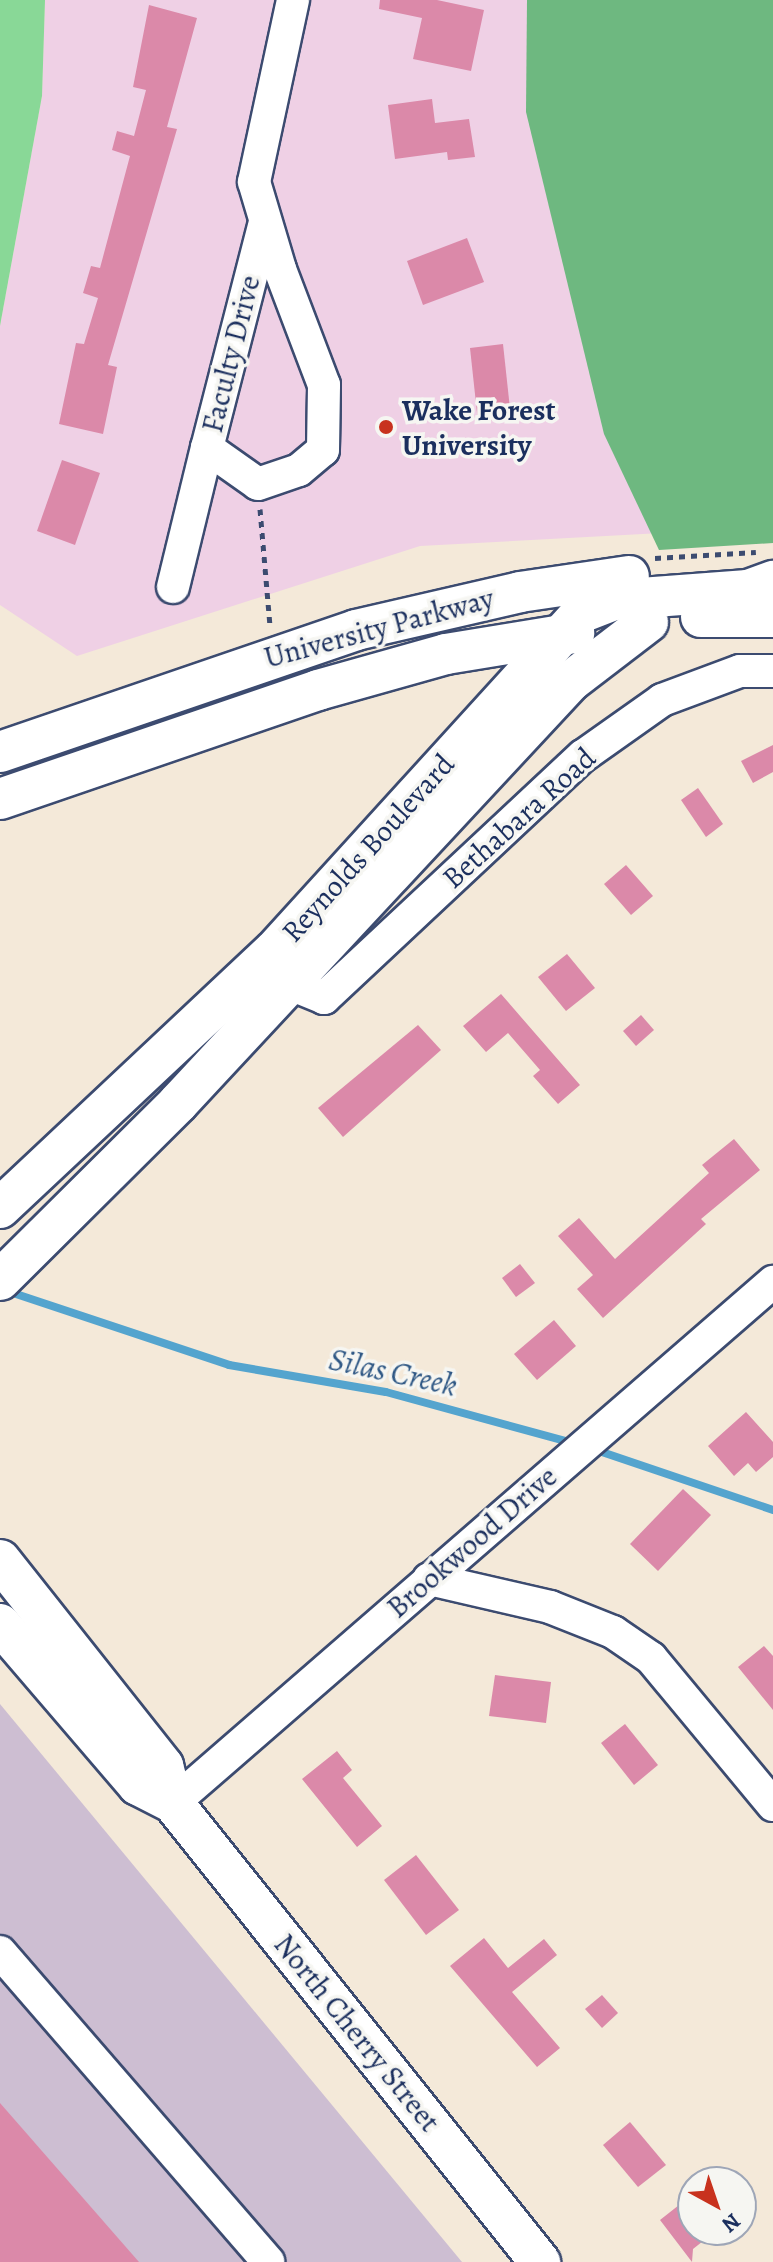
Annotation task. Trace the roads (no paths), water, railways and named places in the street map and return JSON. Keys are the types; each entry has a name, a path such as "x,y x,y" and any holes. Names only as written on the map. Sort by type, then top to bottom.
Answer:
{"main road":[{"name":"University Parkway","path":"0,752 283,651 446,607 630,576 773,571"},
{"name":"Reynolds Boulevard","path":"0,1208 274,951 583,612 602,603 748,590 773,581"},
{"name":"University Parkway","path":"0,799 318,690 446,654 686,616 773,617"},
{"name":"Reynolds Boulevard","path":"0,1280 290,984 571,681 648,622"},
{"name":"North Cherry Street","path":"0,1560 163,1766 173,1803 540,2262"},
{"name":"North Cherry Street","path":"0,1624 138,1785 173,1803"}],"street":[{"name":"Faculty Drive","path":"265,222 207,448 258,484 299,470 323,450 324,385 265,222 254,182 293,0"},
{"path":"173,587 207,448"},
{"name":"Bethabara Road","path":"290,984 324,998 583,756 662,700 740,671 773,671"},
{"name":"Brookwood Drive","path":"173,1803 773,1282"},
{"path":"429,1579 550,1607 613,1632 651,1658 773,1805"},
{"path":"0,1952 269,2262"}],"waterway":[{"name":"Silas Creek","path":"7,1291 229,1365 386,1392 576,1444"},
{"name":"Silas Creek","path":"593,1449 773,1510"}],"place":[{"name":"Wake Forest University","path":"386,427"}]}
